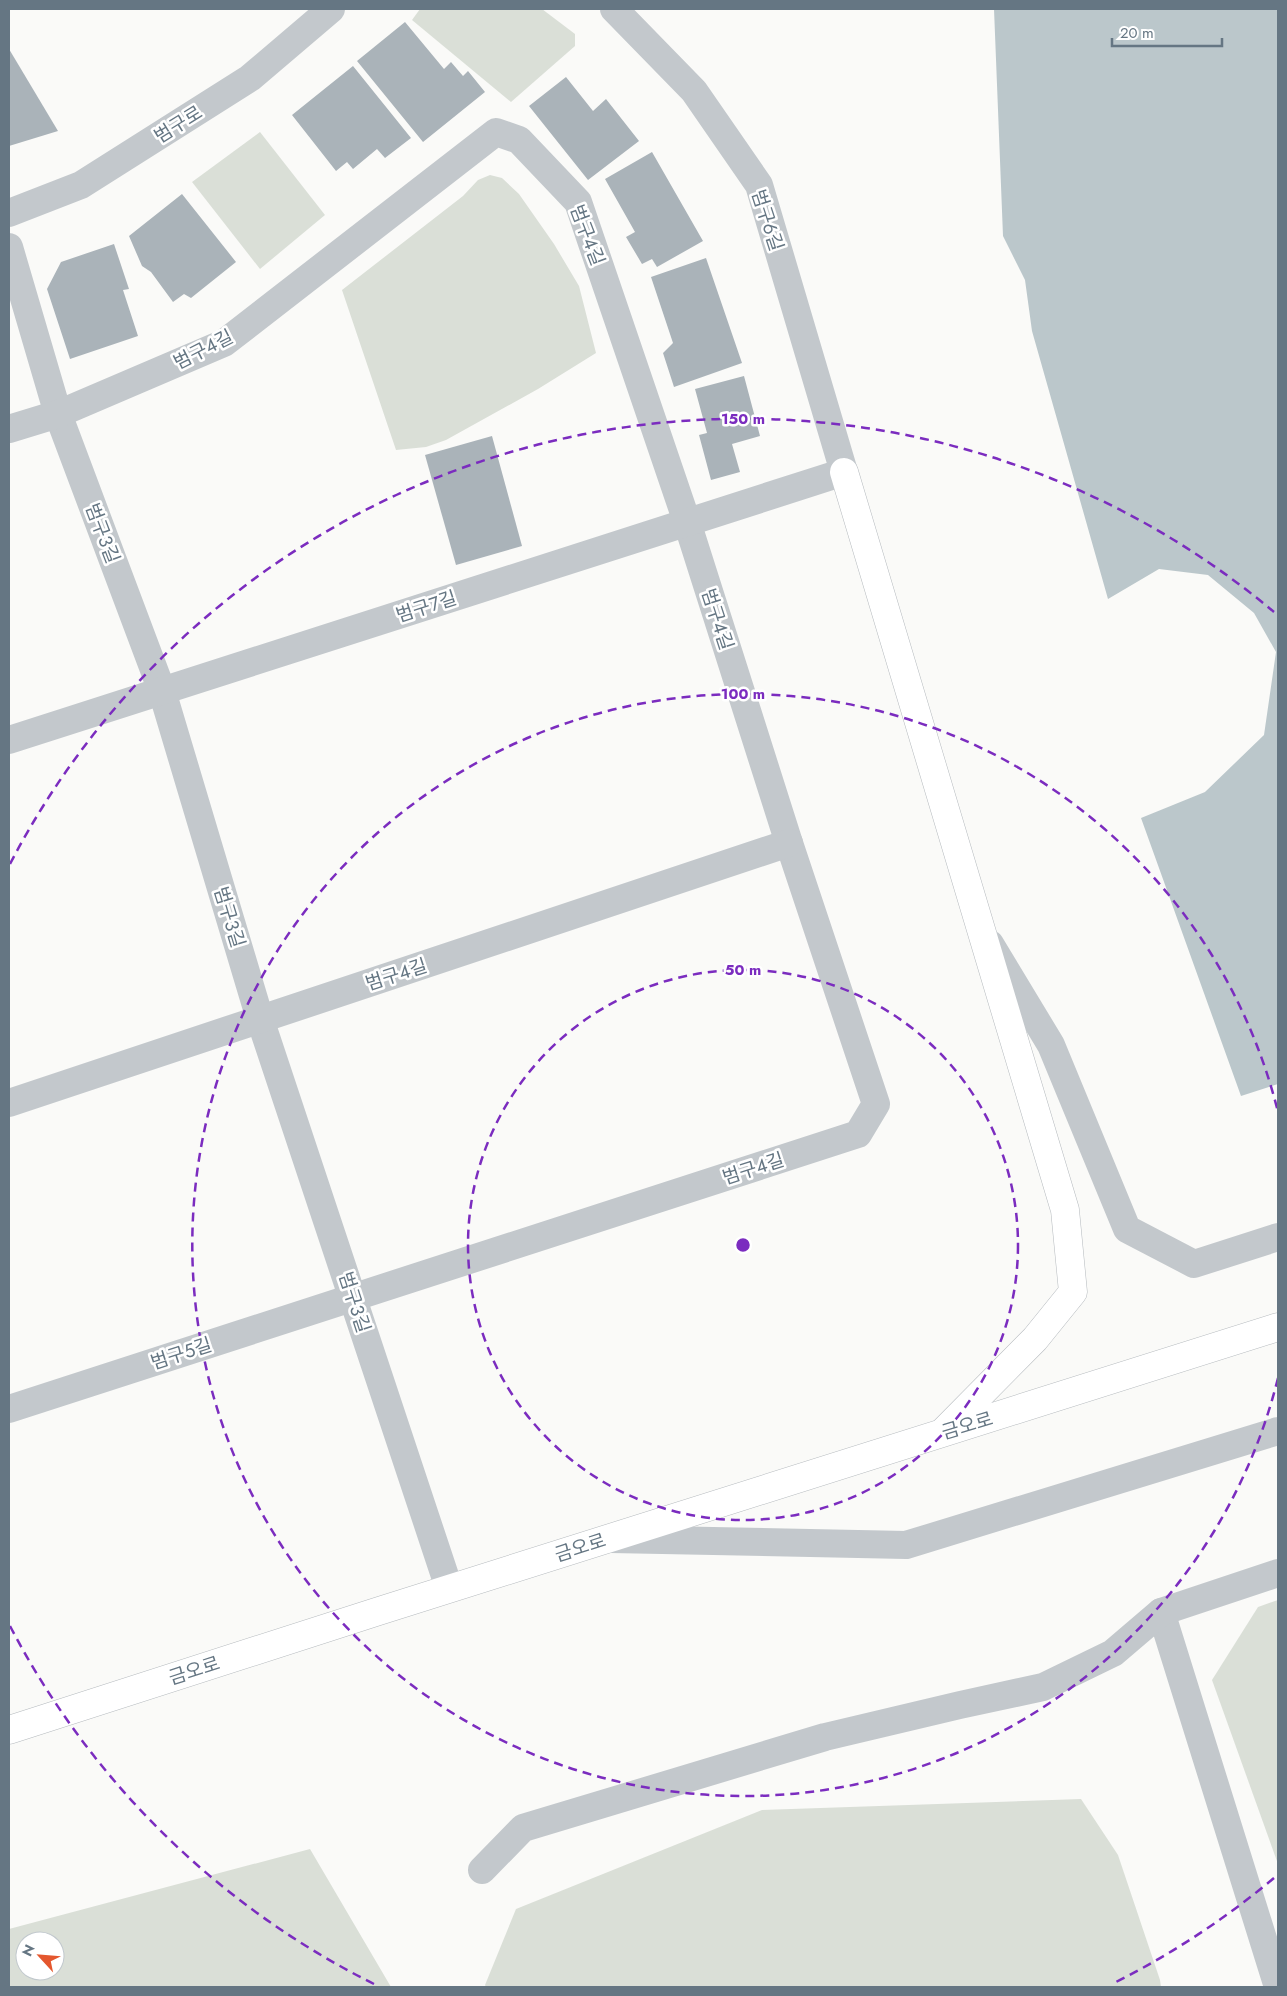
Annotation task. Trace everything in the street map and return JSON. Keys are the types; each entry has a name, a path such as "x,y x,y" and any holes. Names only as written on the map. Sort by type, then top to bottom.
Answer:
{"main road":[{"path":"844,472 1065,1210 1073,1292 1035,1339 942,1433"},
{"name":"금오로","path":"9,1730 449,1588 1278,1327"}],"street":[{"name":"범구로","path":"9,213 80,185 250,78 331,9"},
{"name":"범구6길","path":"614,9 694,91 759,185 844,472"},
{"name":"범구4길","path":"58,414 224,342 496,132 519,140 578,202 687,522 789,843 876,1104 858,1134 354,1297"},
{"name":"범구3길","path":"9,248 58,414 162,691 260,1019 354,1297 449,1588"},
{"path":"9,429 58,414"},
{"name":"범구7길","path":"9,740 844,472"},
{"name":"범구4길","path":"260,1019 789,843"},
{"path":"980,928 1050,1045 1127,1229 1194,1264 1278,1237"},
{"path":"9,1103 260,1019"},
{"name":"범구5길","path":"9,1409 354,1297"},
{"path":"605,1539 906,1545 1278,1431"},
{"path":"482,1870 523,1828 825,1737 960,1704 1043,1687 1113,1654 1161,1612 1278,1574"},
{"path":"1161,1612 1278,1987"}],"shaded area":[{"path":"420,9 542,9 575,34 575,46 511,102 412,20"},
{"path":"994,9 1278,9 1278,1084 1241,1096 1141,818 1205,792 1264,735 1276,652 1254,613 1208,575 1159,569 1108,599 1032,331 1025,280 1003,236"},
{"path":"260,132 325,215 260,269 192,182"},
{"path":"490,175 502,178 519,194 554,244 579,286 596,353 538,389 446,440 426,447 396,450 342,290 463,196 478,180"},
{"path":"1278,1600 1278,1864 1212,1680 1258,1607"},
{"path":"1081,1799 1118,1855 1161,1987 486,1987 485,1985 516,1909 762,1810"},
{"path":"310,1849 391,1987 9,1987 9,1929"}],"building":[{"path":"405,22 444,69 451,62 463,76 468,71 485,92 423,142 357,61"},
{"path":"9,49 58,131 9,146"},
{"path":"353,66 411,138 385,158 377,149 353,169 347,162 336,171 292,115"},
{"path":"566,77 593,111 606,99 639,141 588,180 529,106"},
{"path":"652,152 703,241 657,267 652,259 642,264 626,237 635,232 605,179"},
{"path":"182,194 236,262 191,298 184,294 173,302 151,272 142,266 129,236"},
{"path":"114,244 129,289 123,290 138,336 70,359 47,289 61,262"},
{"path":"706,258 742,363 674,387 663,353 673,343 651,277"},
{"path":"744,376 760,436 732,444 740,472 711,480 699,435 707,433 695,389"},
{"path":"492,436 522,546 456,565 425,455"}]}
